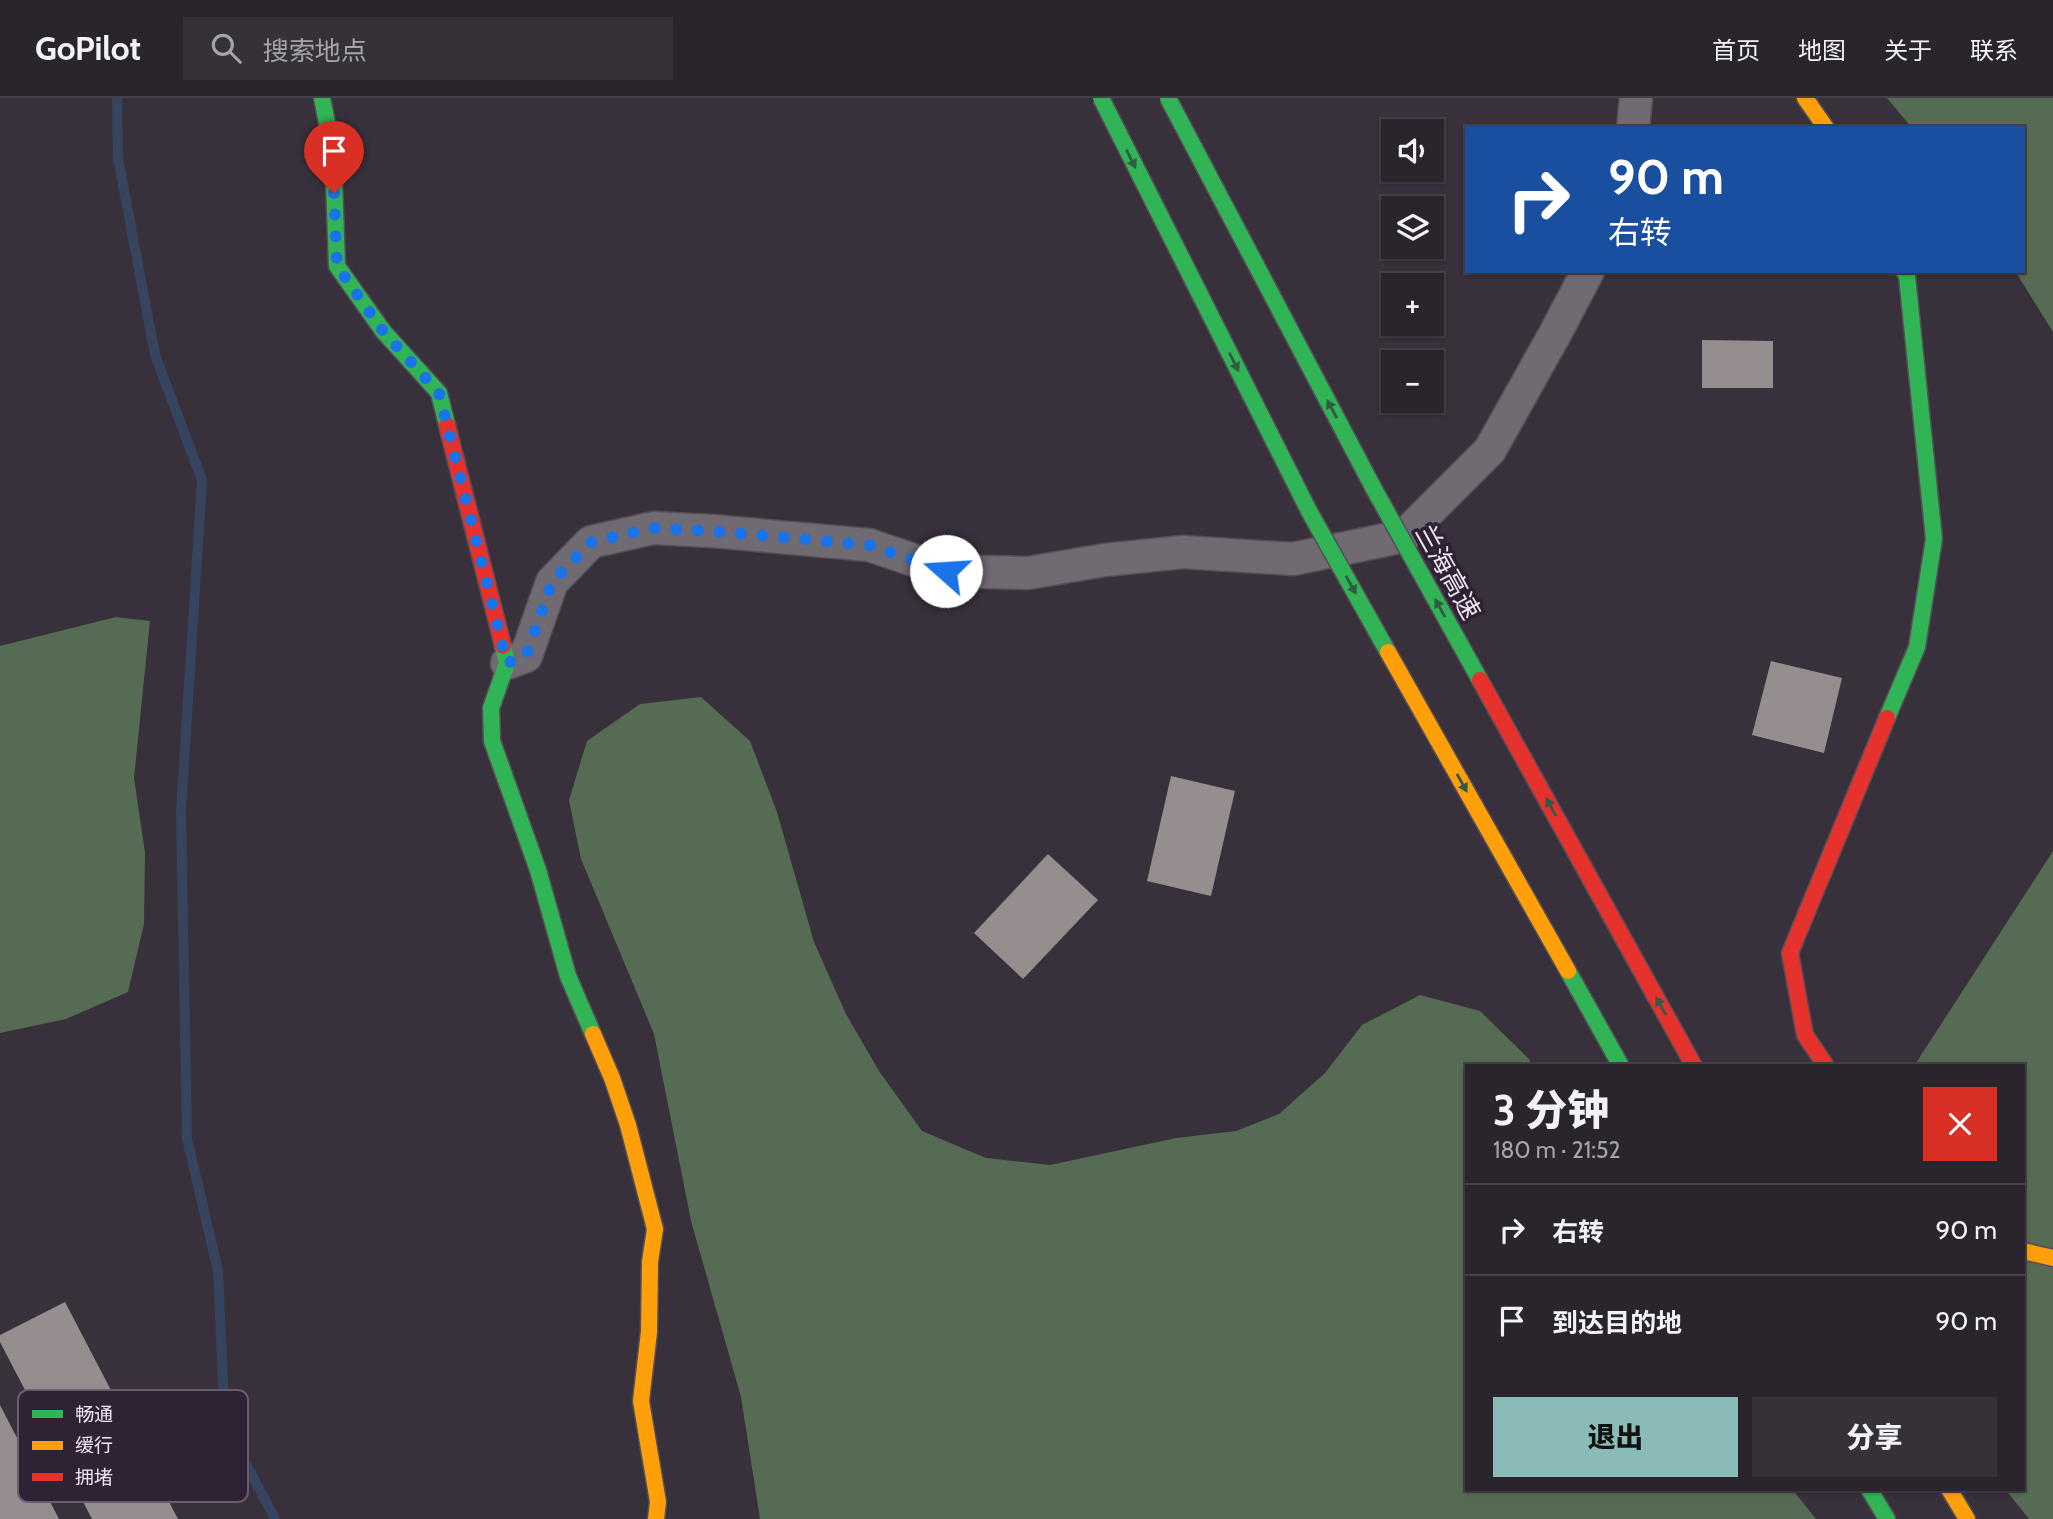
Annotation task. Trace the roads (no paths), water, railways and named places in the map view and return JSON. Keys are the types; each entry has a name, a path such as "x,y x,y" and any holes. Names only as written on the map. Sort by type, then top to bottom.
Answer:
{"main road":[{"path":"322,98 333,153 337,266 383,331 439,393 507,663 491,708 492,741 538,870 568,976 612,1077 628,1125 655,1229 650,1262 649,1332 641,1401 659,1502 656,1519"},
{"path":"1101,98 1309,511 1620,1064"},
{"name":"兰海高速","path":"1168,98 1374,489 1694,1064"},
{"path":"1805,98 1825,126"},
{"path":"1825,1064 1805,1035 1790,953 1917,648 1934,539 1905,273"},
{"path":"2025,1251 2053,1258"},
{"path":"1871,1491 1888,1519"},
{"path":"1950,1491 1968,1519"}],"street":[{"path":"1633,126 1636,98"},
{"path":"507,663 526,656 552,582 591,542 653,528 869,545 946,571 1028,573 1183,552 1293,559 1404,536 1490,450 1587,273"}],"waterway":[{"path":"117,98 118,158 155,355 202,480 181,811 187,1138 218,1271 223,1390"},
{"path":"248,1467 275,1519"}]}
